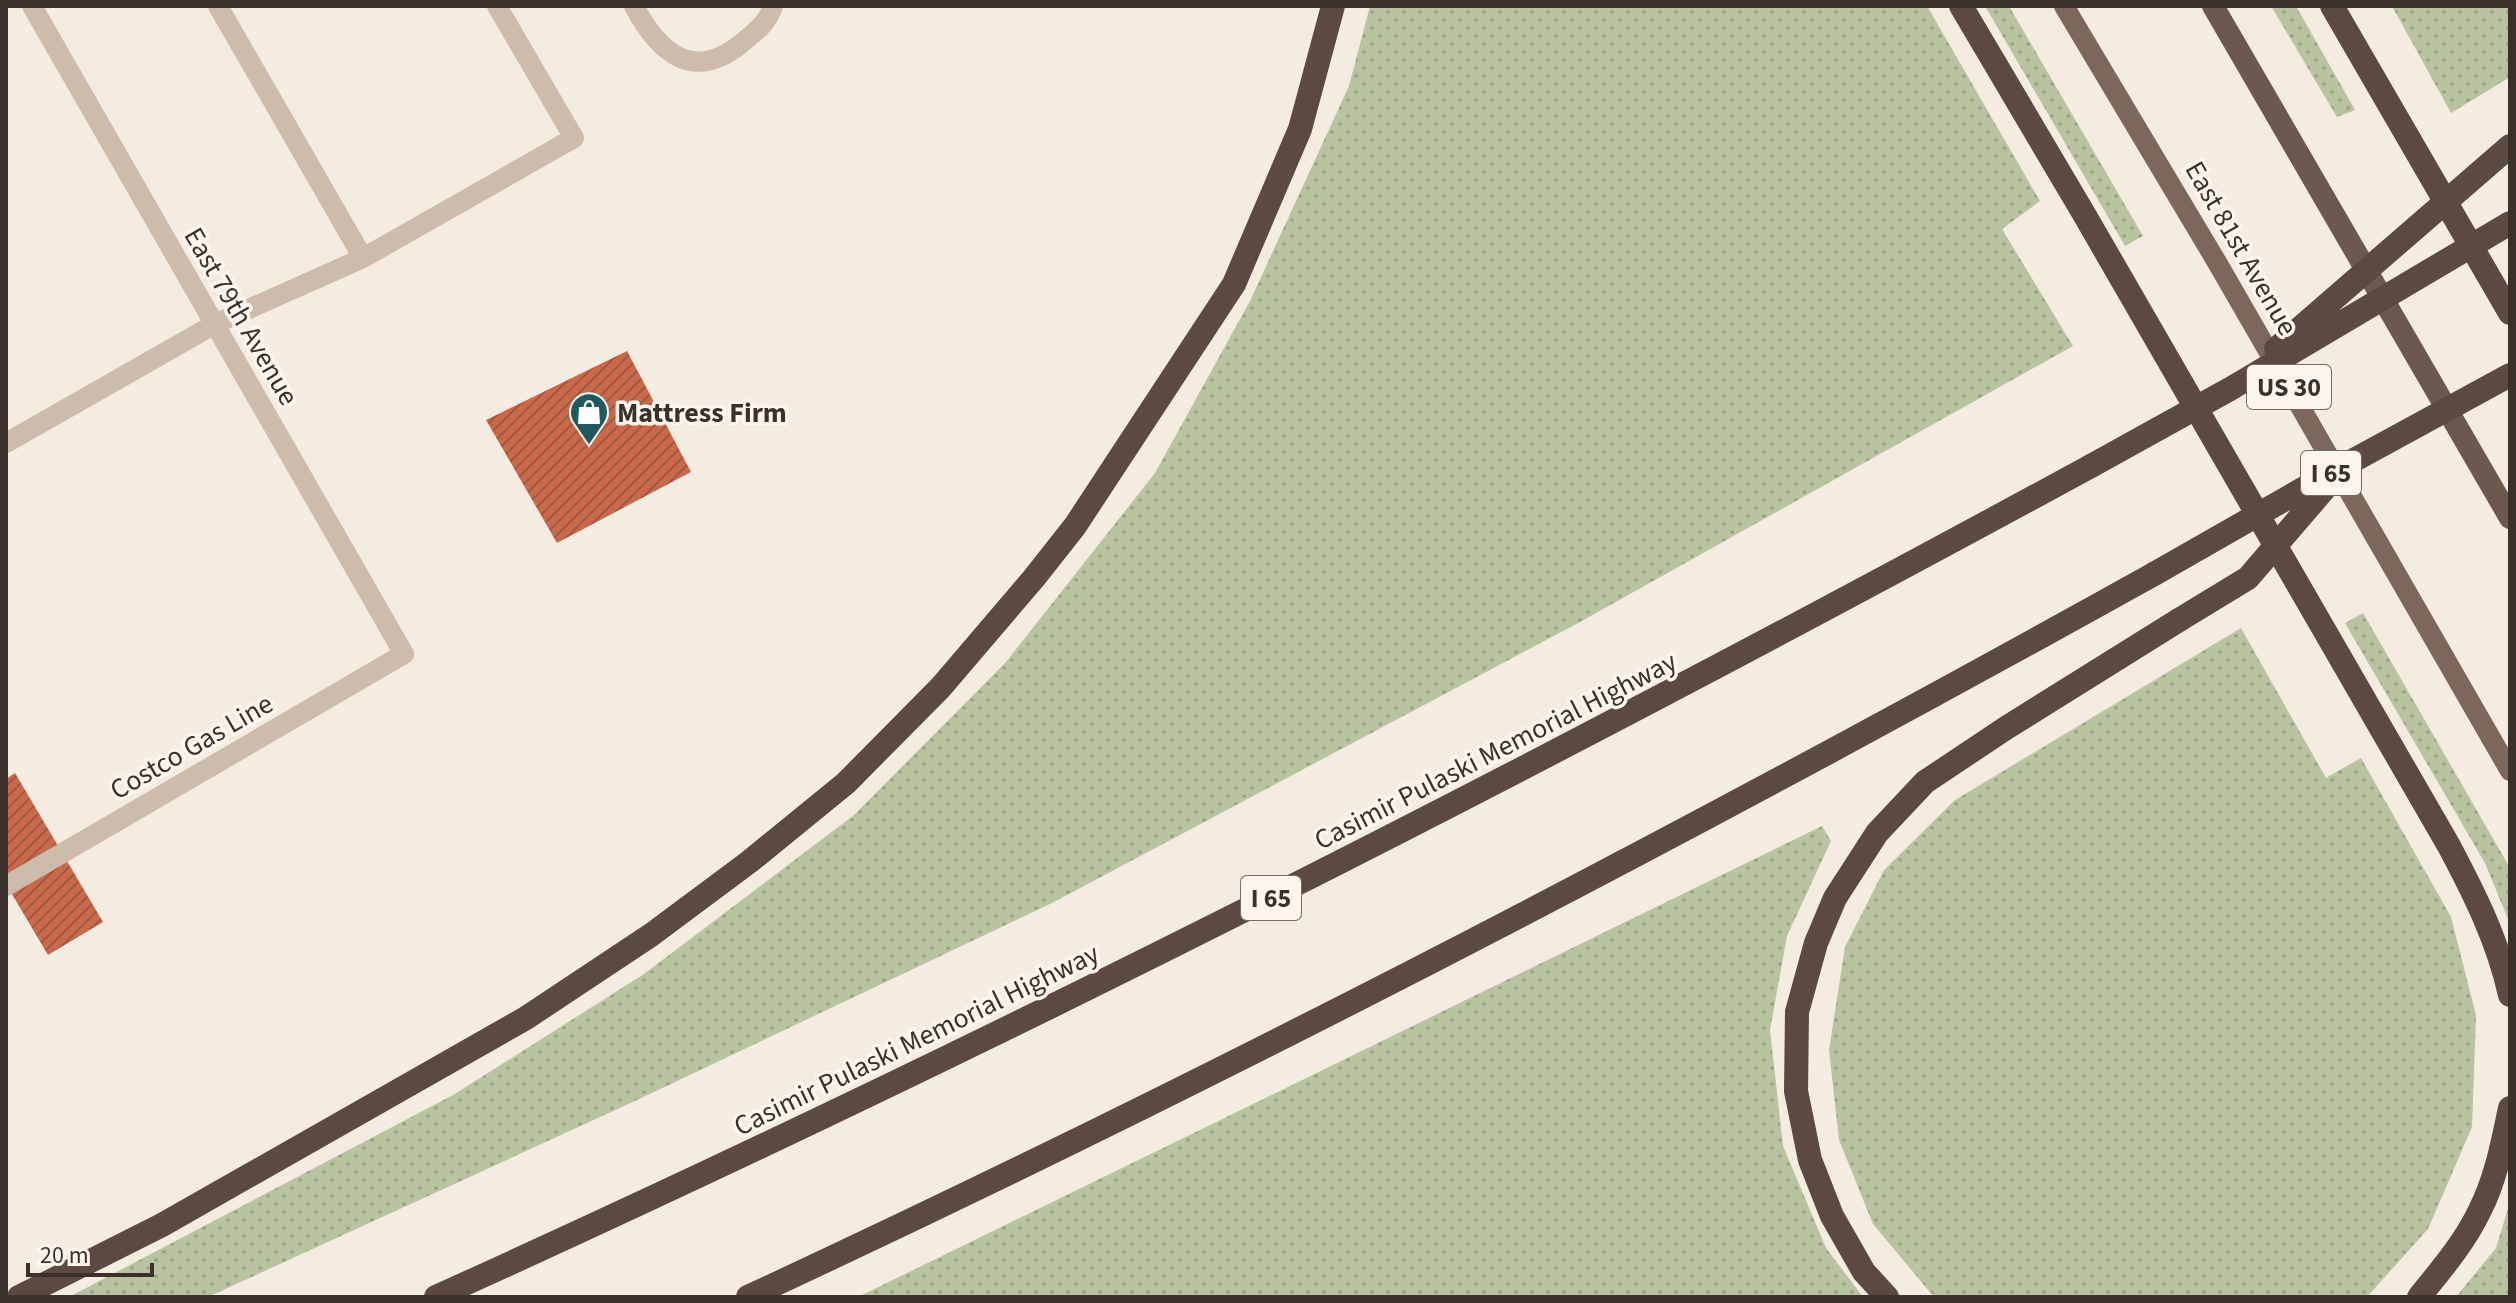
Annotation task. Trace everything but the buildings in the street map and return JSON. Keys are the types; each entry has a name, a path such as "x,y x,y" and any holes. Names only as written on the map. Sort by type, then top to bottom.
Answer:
{"highway":[{"path":"19,1297 162,1225 526,1018 651,935 749,862 846,783 941,687 1075,526 1234,284 1300,129 1333,6"},
{"path":"1961,6 2449,846 2483,908 2510,995"},
{"path":"2213,6 2510,518"},
{"path":"2332,6 2510,313"},
{"path":"2230,389 2510,146"},
{"name":"Casimir Pulaski Memorial Highway","path":"436,1297 692,1181 1171,949 1737,658 2230,389 2510,223"},
{"name":"I 65","path":"748,1297 1075,1141 1583,884 1814,762 2510,375"},
{"path":"1887,1297 1864,1272 1832,1216 1810,1160 1796,1091 1797,1012 1820,931 1835,898 1877,833 1925,782 2006,728 2248,578 2345,465"},
{"path":"2419,1297 2451,1257 2481,1209 2510,1108"}],"main road":[{"name":"East 81st Avenue","path":"2064,6 2218,264 2510,771"}],"street":[{"name":"East 79th Avenue","path":"32,6 404,654"},
{"path":"218,6 363,258"},
{"path":"6,443 215,324 363,258 574,138 497,6"},
{"path":"634,6 645,26 674,57 706,63 733,51 768,22 773,6"},
{"name":"Costco Gas Line","path":"6,886 404,654"}],"green space":[{"path":"1370,6 1927,6 2040,201 2002,229 2073,346 1580,622 1052,903 635,1101 208,1297 69,1297 453,1095 644,974 854,815 1006,662 1155,473 1250,301 1349,86"},
{"path":"1985,6 2009,6 2143,236 2125,246"},
{"path":"2271,6 2296,6 2355,110 2337,117"},
{"path":"2392,6 2510,6 2510,77 2451,113"},
{"path":"2363,613 2510,868 2510,924 2485,863 2345,623"},
{"path":"2241,628 2326,778 2361,758 2451,917 2476,1015 2472,1127 2428,1229 2367,1297 1934,1297 1873,1224 1839,1140 1829,1050 1845,947 1884,870 1955,800"},
{"path":"1822,826 1831,841 1787,936 1770,1030 1783,1146 1826,1248 1863,1297 858,1297"},
{"path":"2510,1202 2510,1297 2456,1297 2496,1248"}],"place":[{"name":"Mattress Firm","path":"589,446"}]}
